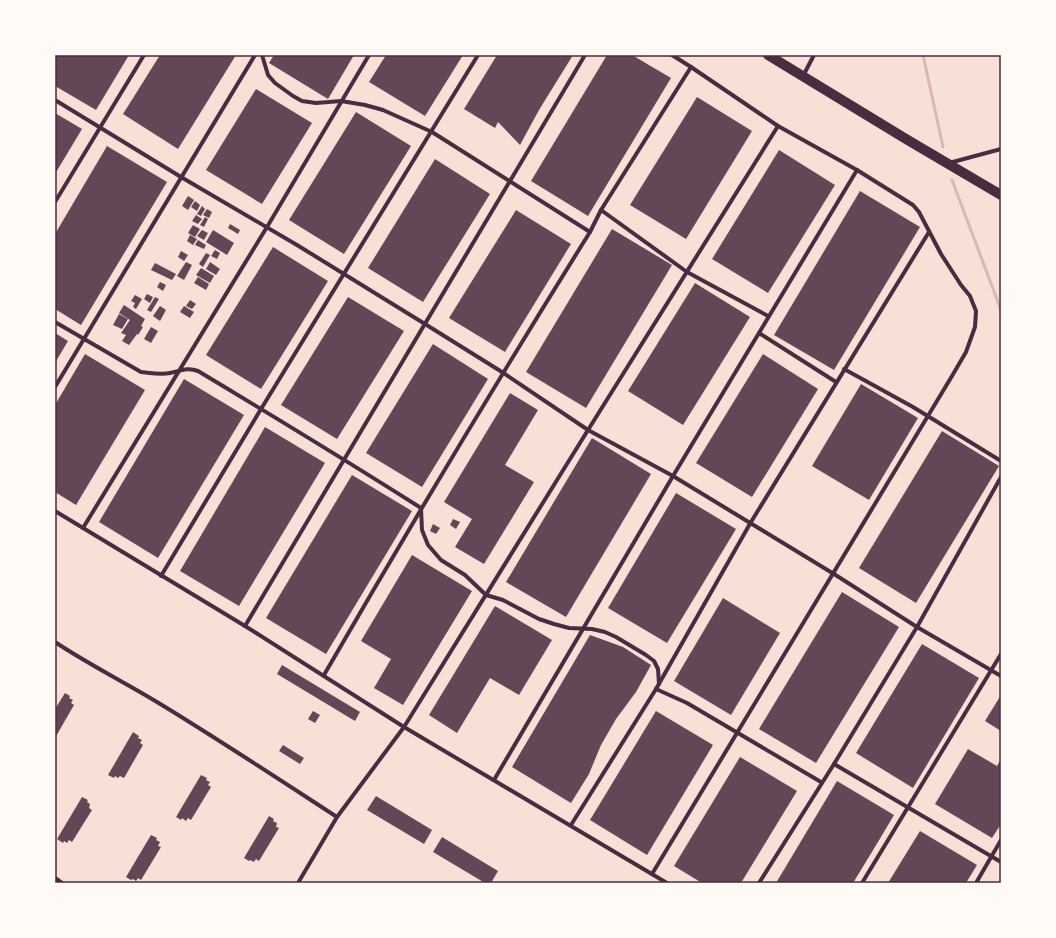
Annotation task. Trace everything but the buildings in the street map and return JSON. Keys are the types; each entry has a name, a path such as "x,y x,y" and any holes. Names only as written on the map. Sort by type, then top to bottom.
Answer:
{"highway":[{"path":"768,55 1001,195"}],"street":[{"path":"55,202 144,55"},
{"path":"55,387 255,55"},
{"path":"262,55 268,75 280,87 302,101 316,104 342,101 365,104 383,110 432,132 590,232"},
{"path":"83,528 267,227 369,55"},
{"path":"161,576 261,408 478,55"},
{"path":"245,626 585,55"},
{"path":"652,874 738,734 966,352 975,327 976,311 970,296 941,254 929,232 924,218 913,205 857,170 778,126 672,55"},
{"path":"803,76 814,55"},
{"path":"324,675 502,372 590,232 600,210 692,67"},
{"path":"55,100 425,324 502,372 588,430 673,476 751,522 917,627 1001,676"},
{"path":"298,883 337,817 404,727 778,126"},
{"path":"947,163 1001,149"},
{"path":"494,780 584,630 768,316 857,170"},
{"path":"600,210 687,272 768,316"},
{"path":"571,826 659,684 751,522 929,232"},
{"path":"55,322 141,372 155,374 170,373 191,368 198,371 345,459 421,508"},
{"path":"759,333 836,382"},
{"path":"844,369 928,416 1001,461"},
{"path":"759,883 834,764 917,627 1001,477"},
{"path":"421,508 422,530 428,545 441,560 465,575 486,595 503,600 539,619 570,628 584,630 592,629 605,632 654,661 658,669 659,684"},
{"path":"55,511 245,626 404,727 667,883"},
{"path":"55,642 247,758 337,817"},
{"path":"862,883 1001,654"},
{"path":"656,689 687,703 822,782"},
{"path":"834,764 1001,862"},
{"path":"976,883 1001,840"},
{"path":"56,880 62,883"}],"waterway":[{"path":"923,55 943,147"},
{"path":"952,180 1001,310"}]}
